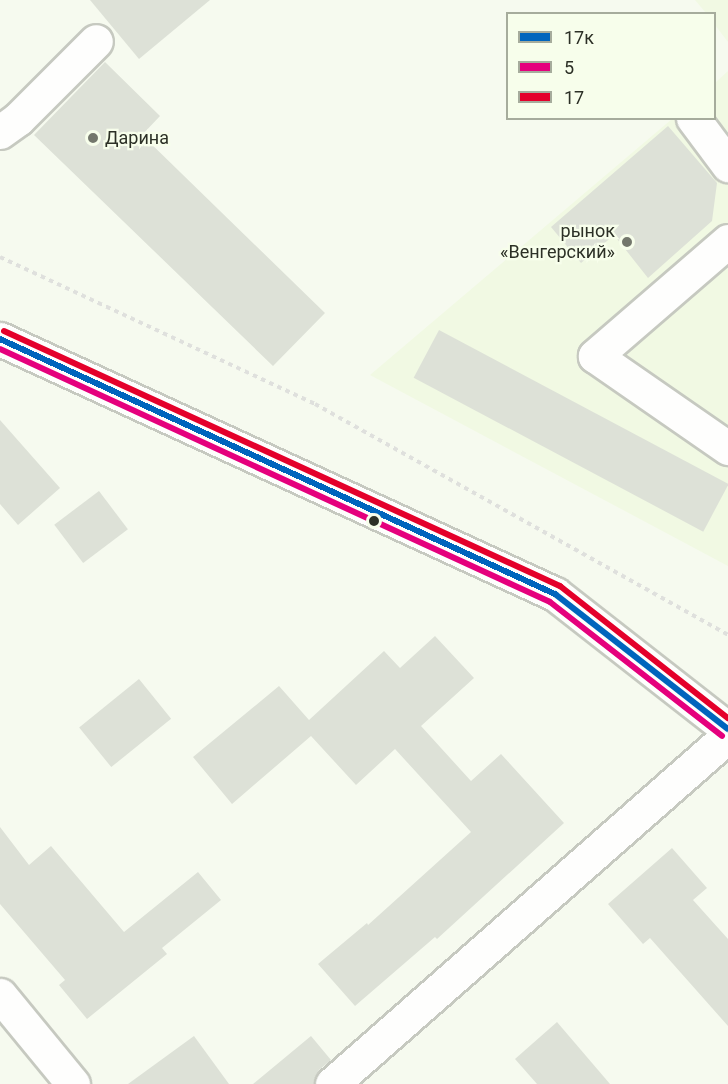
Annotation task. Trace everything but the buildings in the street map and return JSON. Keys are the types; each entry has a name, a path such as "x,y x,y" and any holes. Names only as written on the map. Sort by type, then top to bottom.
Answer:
{"main road":[{"path":"0,132 18,119 96,40"},
{"path":"694,120 728,165"},
{"path":"728,241 595,356 728,448"},
{"path":"0,339 555,594 728,729"},
{"path":"332,1084 728,736"},
{"path":"0,994 73,1084"}],"path":[{"path":"0,257 315,404 728,635"}],"shaded area":[{"path":"695,0 728,0 728,42 716,26 716,12 705,12"},
{"name":"рынок «Венгерский»","path":"728,71 728,566 370,375 671,120 716,120 716,82"}],"transit line":[{"name":"17","path":"4,331 560,586 728,718"},
{"name":"17к","path":"0,339 555,594 728,729"},
{"name":"5","path":"0,349 550,602 722,736"}],"place":[{"name":"Дарина","path":"93,138"},
{"name":"рынок «Венгерский»","path":"627,242"}]}
